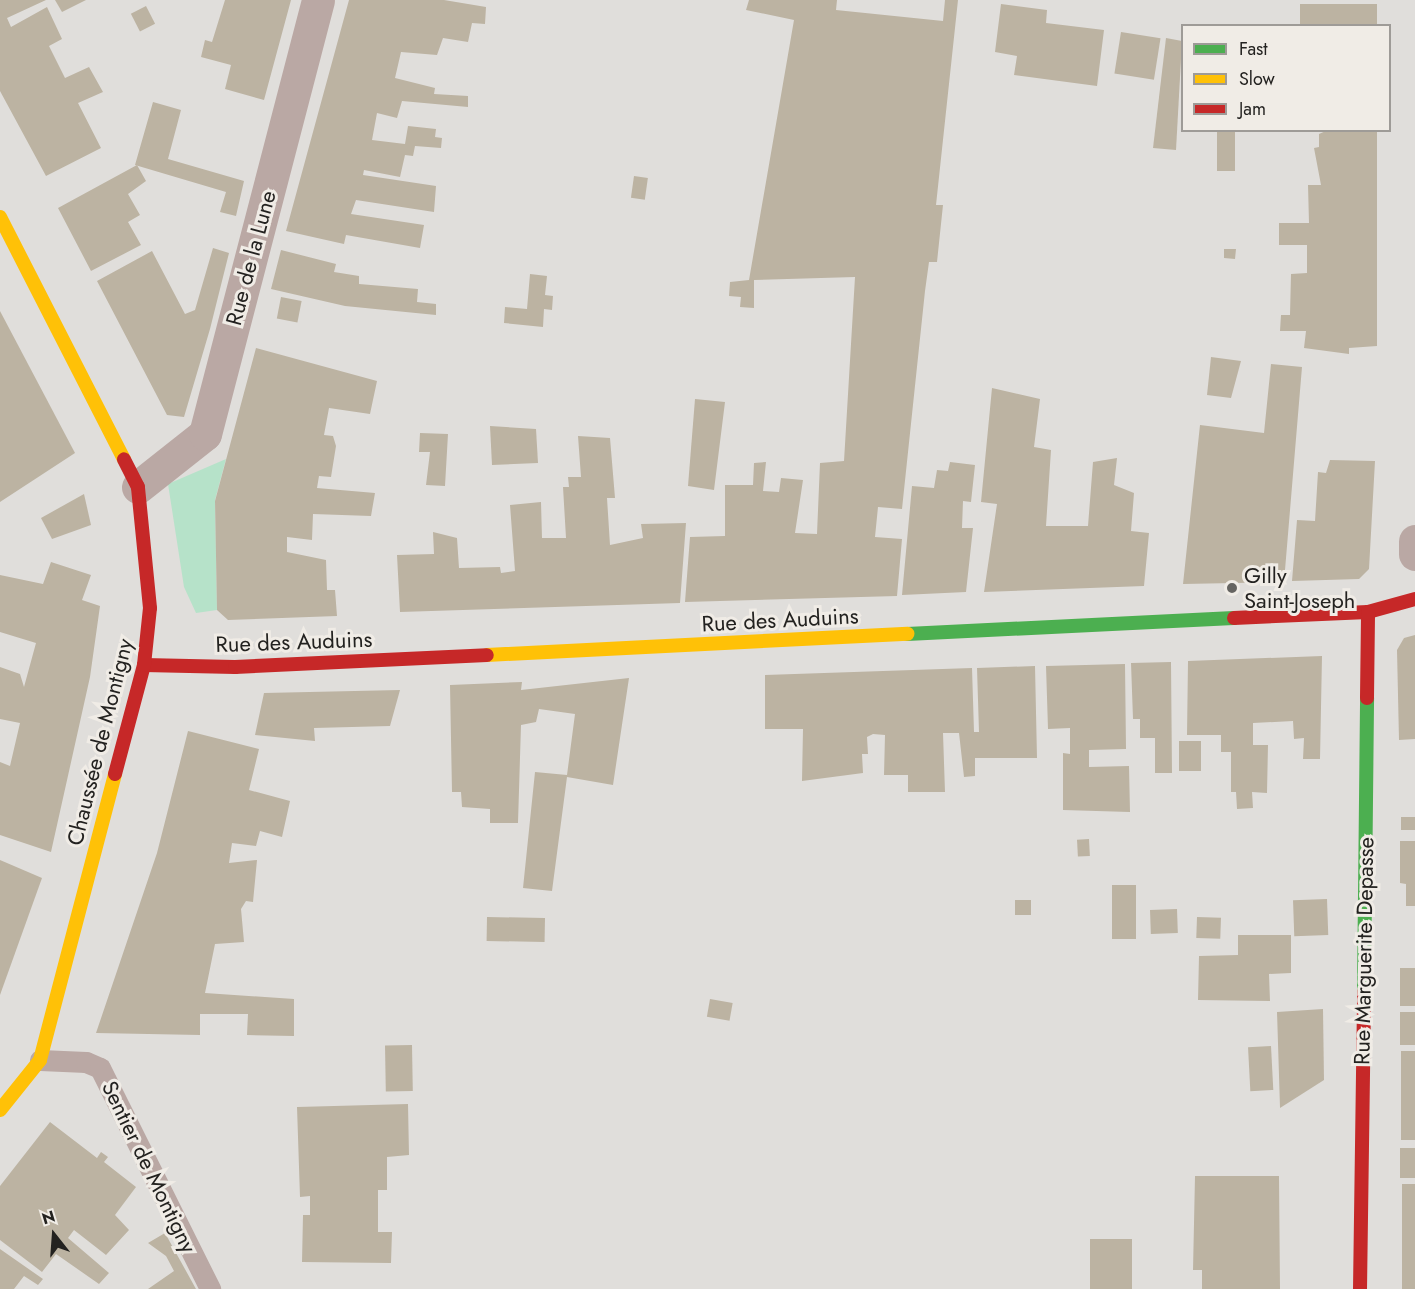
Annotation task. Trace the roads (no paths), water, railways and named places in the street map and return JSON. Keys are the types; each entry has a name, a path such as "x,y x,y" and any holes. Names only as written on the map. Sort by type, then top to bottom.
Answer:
{"street":[{"name":"Rue de la Lune","path":"138,487 205,434 318,0"},
{"name":"Chaussée de Montigny","path":"0,216 138,487 150,608 144,665 40,1060 0,1110"},
{"path":"1415,541 1415,554"},
{"name":"Rue des Auduins","path":"144,665 235,667 1368,612 1415,599"},
{"name":"Rue Marguerite Depasse","path":"1360,1289 1368,612"}],"lane":[{"name":"Sentier de Montigny","path":"40,1060 86,1062 100,1068 210,1289"}],"place":[{"name":"Gilly Saint-Joseph","path":"1232,588"}]}
